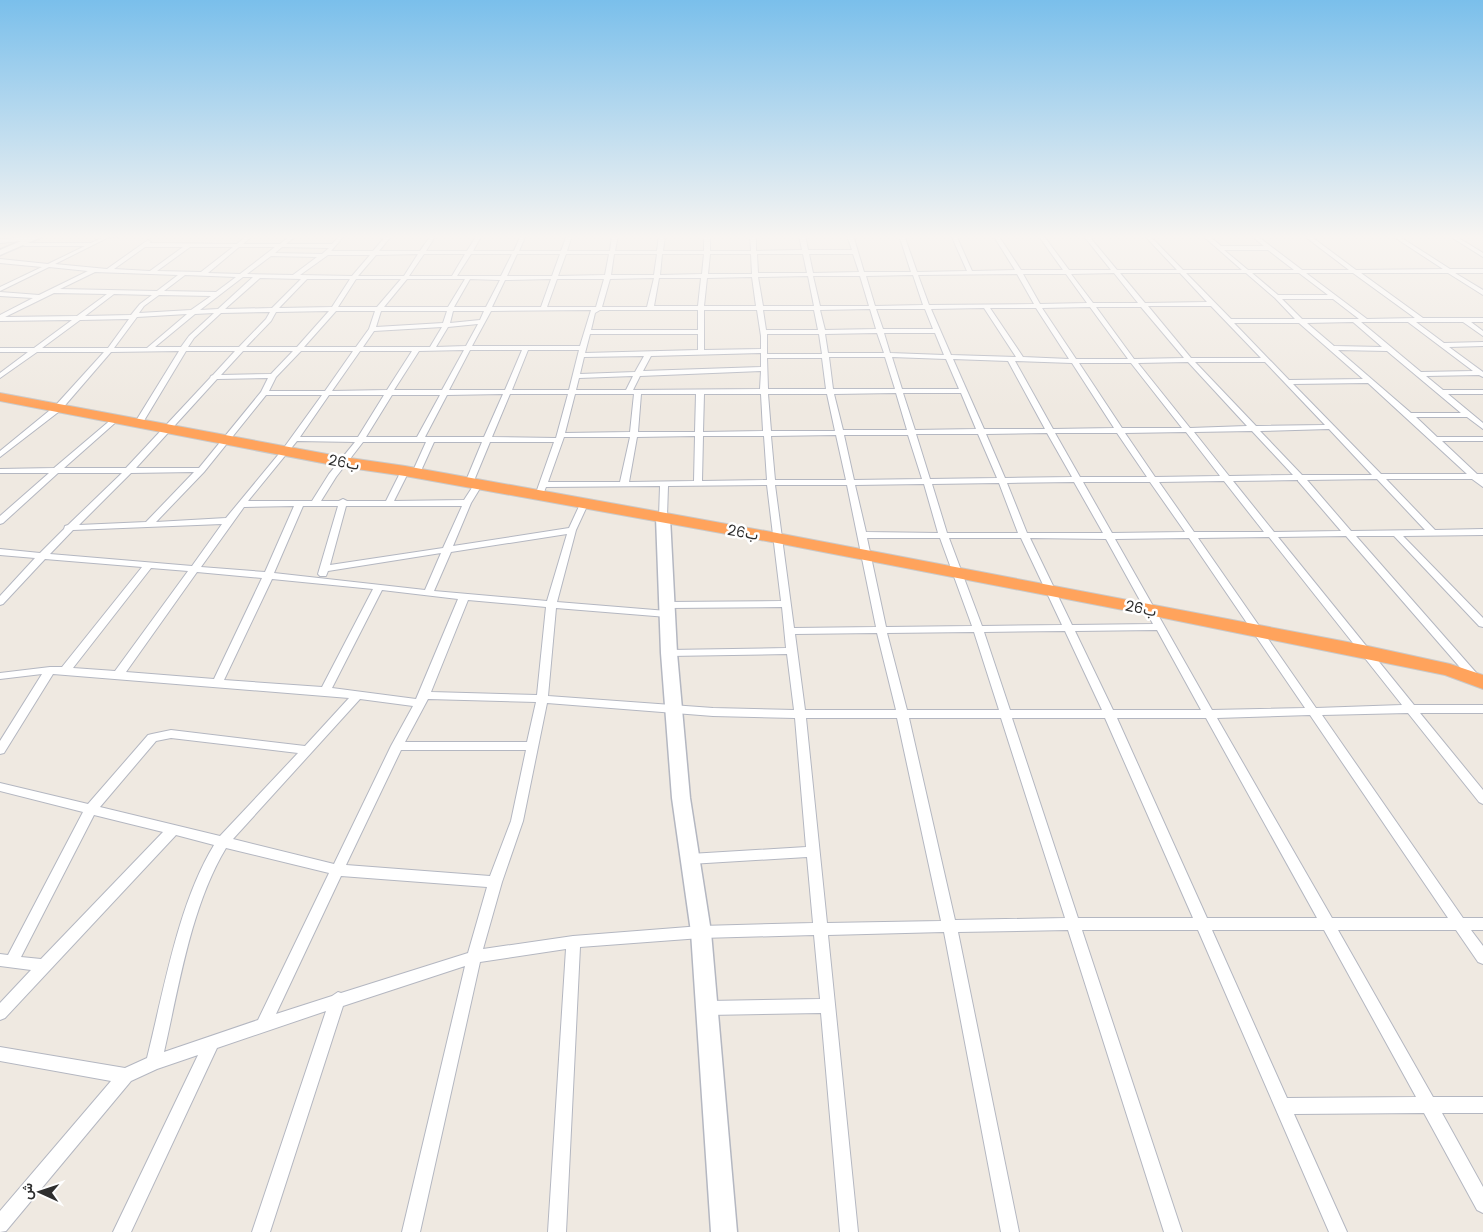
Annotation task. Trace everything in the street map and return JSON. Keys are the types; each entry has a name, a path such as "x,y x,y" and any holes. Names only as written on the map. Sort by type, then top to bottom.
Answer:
{"highway":[{"name":"26ب","path":"2,400 58,408 224,440 290,445 343,462 473,484 540,490 584,504 777,538 1363,651 1450,670 1479,680"}],"street":[{"path":"0,318 51,292"},
{"path":"0,376 112,292"},
{"path":"0,455 4,448 58,408 110,350 142,305 157,292"},
{"path":"172,292 237,295"},
{"path":"138,424 186,349 191,337 240,292"},
{"path":"0,602 68,528 128,471 213,377 269,320 274,310 291,292"},
{"path":"149,524 201,470 264,393 272,376 300,348 334,309 344,292"},
{"path":"118,675 229,521 290,445 372,329 379,309 393,292"},
{"path":"432,348 446,325 450,309 459,292"},
{"path":"420,439 496,292"},
{"path":"543,309 549,292"},
{"path":"603,292 598,309 592,312 560,437 540,490 624,485 1479,476"},
{"path":"650,309 654,292"},
{"path":"701,353 701,308 703,292"},
{"path":"758,292 764,332 764,391 771,483 800,714 848,1232"},
{"path":"815,292 830,391 867,556 881,629 902,713 950,928 1010,1232"},
{"path":"867,292 944,536 978,629 1173,1232"},
{"path":"921,292 1024,536 1108,713 1338,1232"},
{"path":"1030,292 1119,430 1483,958"},
{"path":"1081,292 1132,360 1363,651 1483,799"},
{"path":"1132,292 1190,360 1255,428 1479,680"},
{"path":"1201,292 1432,532"},
{"path":"1272,292 1301,321 1479,476 1483,484"},
{"path":"1328,292 1366,321"},
{"path":"1384,292 1423,321"},
{"path":"0,294 40,298"},
{"path":"149,349 216,294"},
{"path":"1277,297 1334,297"},
{"path":"0,318 76,318 219,311 334,309 650,309 1213,304"},
{"path":"986,307 1021,360"},
{"path":"0,329 14,319"},
{"path":"1464,320 1483,334"},
{"path":"1230,321 1483,320"},
{"path":"1355,321 1483,427"},
{"path":"1410,321 1482,374"},
{"path":"372,329 482,322"},
{"path":"764,332 938,331"},
{"path":"588,332 701,332"},
{"path":"1444,345 1483,344"},
{"path":"316,502 332,476 360,440 417,348"},
{"path":"0,350 526,348 648,354 886,355 1074,361 1268,360"},
{"path":"429,592 467,503 488,440 526,348"},
{"path":"1332,348 1390,349"},
{"path":"629,391 648,354"},
{"path":"1010,359 1158,627 1429,1105 1483,1204"},
{"path":"577,376 763,369"},
{"path":"1420,374 1482,374"},
{"path":"213,377 272,376"},
{"path":"1288,382 1370,381"},
{"path":"264,393 964,390"},
{"path":"624,485 634,434 638,391"},
{"path":"698,484 701,433 700,392"},
{"path":"1441,392 1483,392"},
{"path":"1409,415 1468,415"},
{"path":"0,521 113,420"},
{"path":"290,445 360,440 488,440 634,434 1188,430 1331,427"},
{"path":"389,502 411,472 431,439"},
{"path":"1435,439 1483,439"},
{"path":"0,471 201,470"},
{"path":"664,485 669,653 681,798 701,932 724,1232"},
{"path":"242,504 316,502 467,503"},
{"path":"320,580 325,569 343,502"},
{"path":"218,682 300,503"},
{"path":"411,1232 474,957 495,882 517,821 542,699 551,604 572,530 584,504"},
{"path":"68,528 229,521"},
{"path":"325,569 572,530"},
{"path":"861,535 1108,536 1483,532"},
{"path":"1396,533 1483,624"},
{"path":"0,552 320,580 551,604 667,610 786,604"},
{"path":"65,671 149,565"},
{"path":"325,691 379,587"},
{"path":"263,1025 397,746 422,699 464,596"},
{"path":"791,631 1158,627"},
{"path":"669,653 793,651"},
{"path":"0,750 6,731 50,670"},
{"path":"0,676 50,670 325,691 357,696 422,699 542,699 674,709 800,714 1208,714 1411,708 1483,709"},
{"path":"154,1063 199,885 210,861 222,843 357,696"},
{"path":"44,966 6,960 90,810 152,738 171,734 308,750"},
{"path":"397,746 531,746"},
{"path":"0,787 337,870 495,882"},
{"path":"0,1013 173,830"},
{"path":"690,860 812,852"},
{"path":"0,1225 125,1076 154,1063 338,999 474,957 573,942 701,932 819,928 950,928 1073,924 1483,924"},
{"path":"557,1232 573,942"},
{"path":"261,1232 338,999"},
{"path":"708,1008 826,1006"},
{"path":"122,1232 211,1044"},
{"path":"1,1056 125,1076"},
{"path":"1283,1106 1483,1105"}]}
